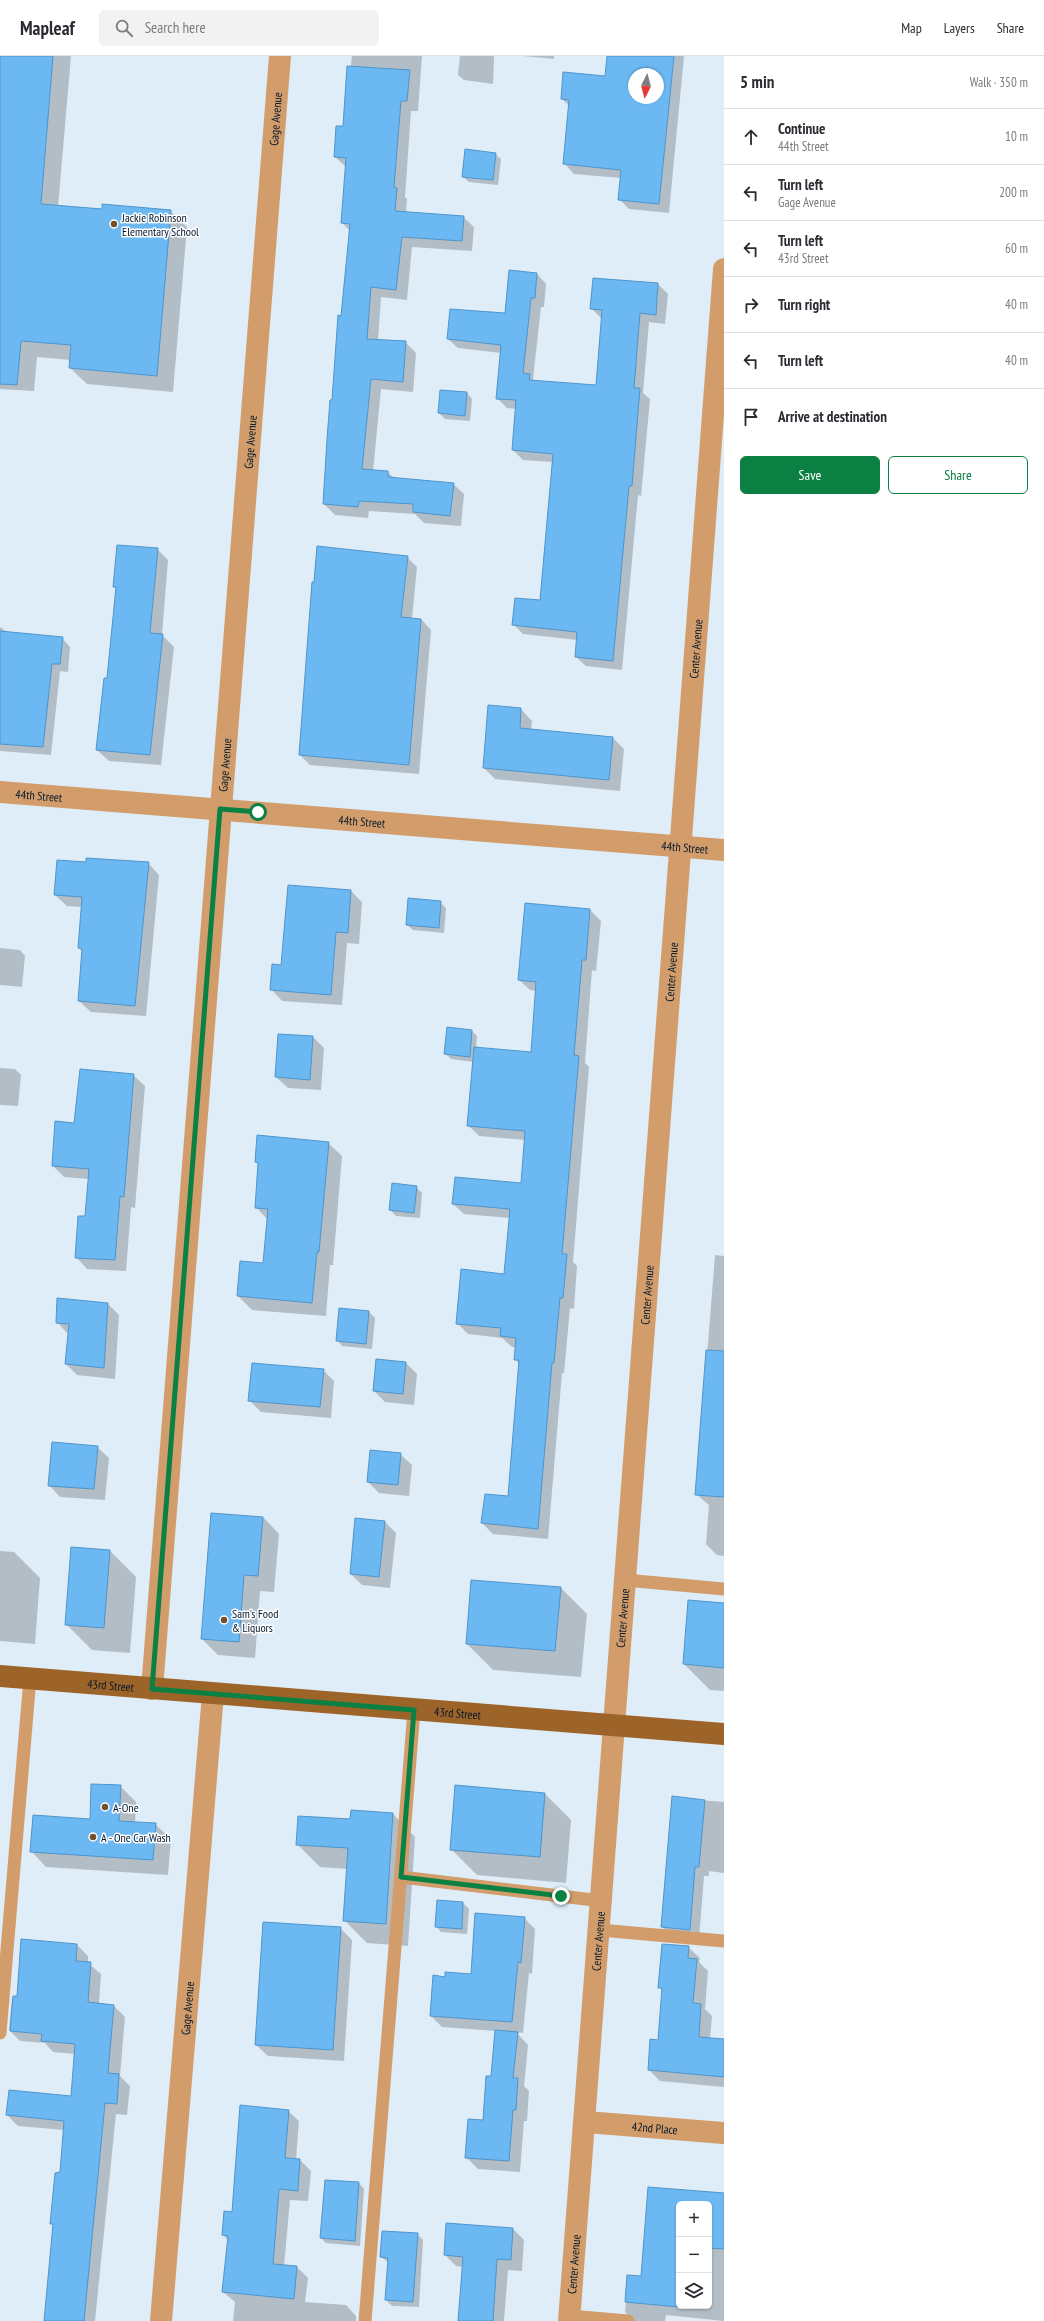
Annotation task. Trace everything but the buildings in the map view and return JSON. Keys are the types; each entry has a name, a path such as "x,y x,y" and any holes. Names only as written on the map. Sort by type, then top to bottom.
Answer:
{"main road":[{"name":"43rd Street","path":"0,1676 724,1734"}],"street":[{"name":"Gage Avenue","path":"152,1689 280,56"},
{"name":"Center Avenue","path":"569,2319 586,2122 614,1726 724,269"},
{"name":"44th Street","path":"0,792 724,850"},
{"name":"Gage Avenue","path":"161,2321 213,1694"},
{"name":"42nd Place","path":"586,2122 724,2133"}],"lane":[{"path":"625,1580 724,1589"},
{"path":"0,2034 30,1678"},
{"path":"365,2321 414,1710"},
{"path":"401,1877 602,1901"},
{"path":"600,1930 724,1940"},
{"path":"569,2319 628,2321"}],"place":[{"name":"Jackie Robinson Elementary School","path":"114,224"},
{"name":"Sam's Food & Liquors","path":"224,1620"},
{"name":"A-One","path":"105,1807"},
{"name":"A - One Car Wash","path":"93,1837"}],"route":[{"path":"258,812 220,809 152,1689 414,1710 401,1877 561,1896"}]}
